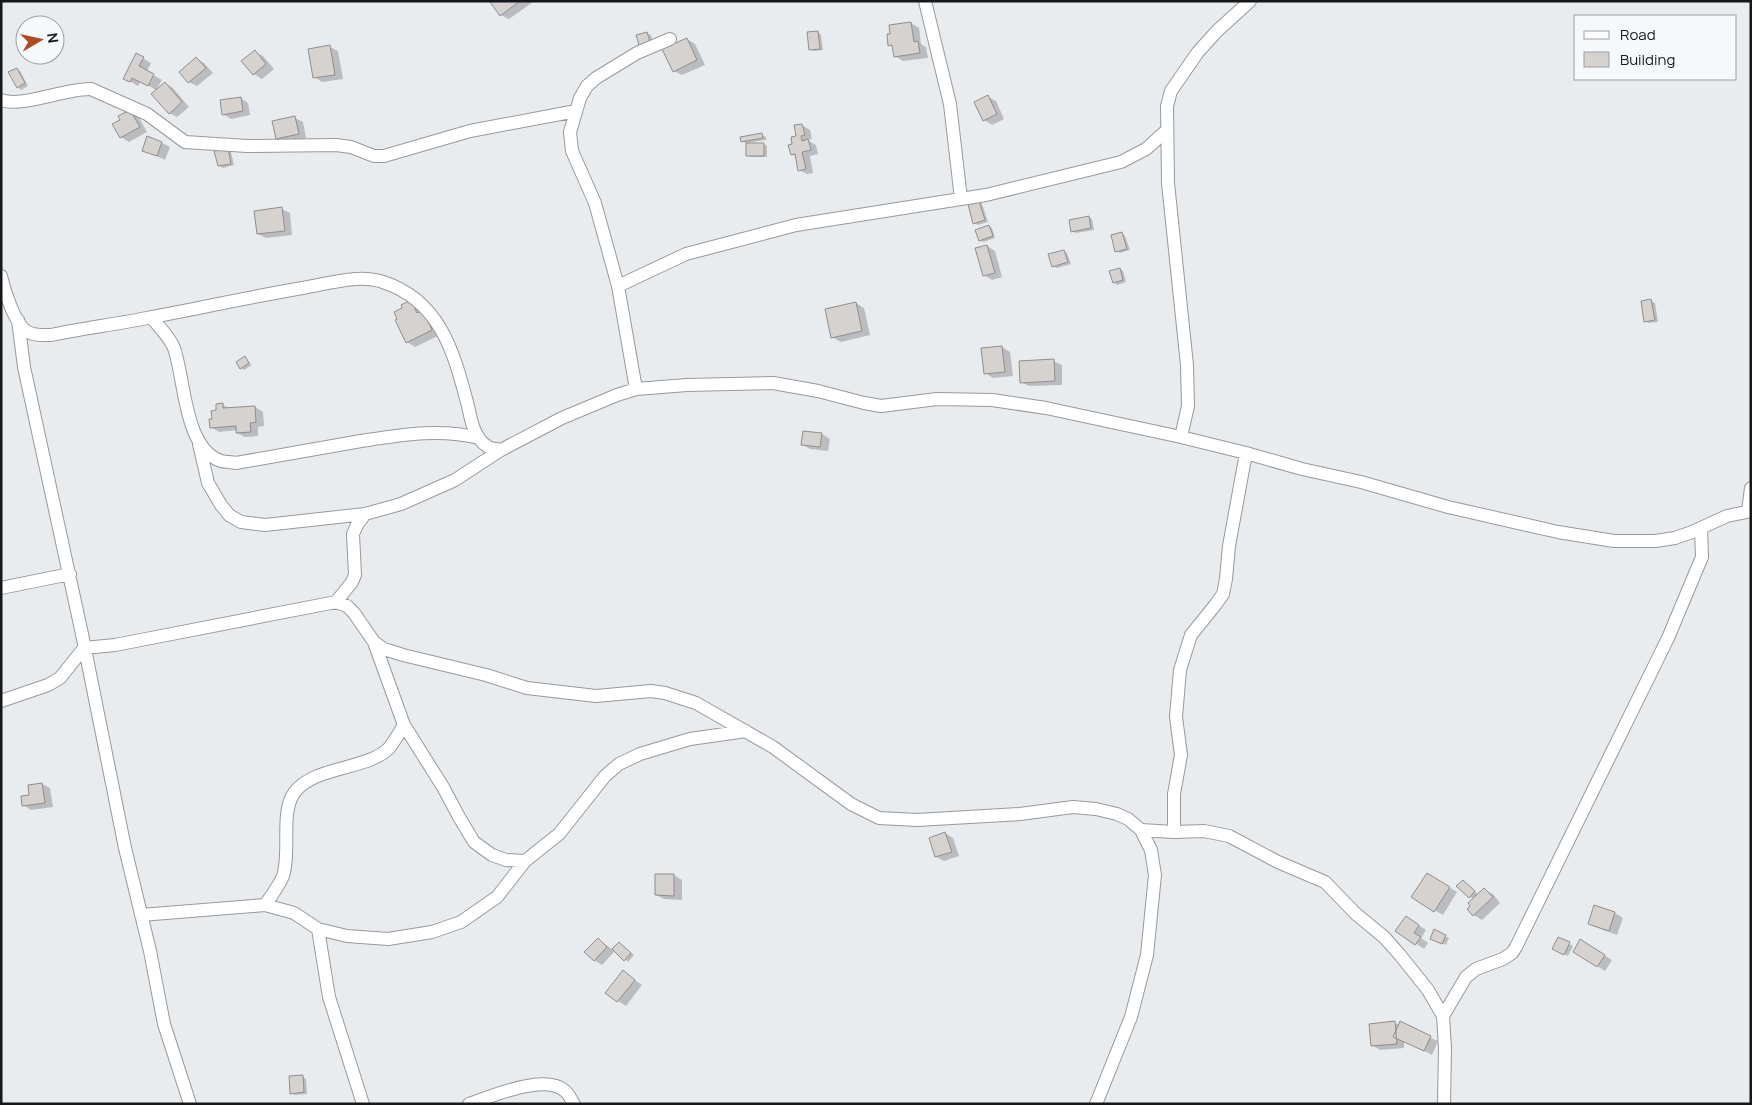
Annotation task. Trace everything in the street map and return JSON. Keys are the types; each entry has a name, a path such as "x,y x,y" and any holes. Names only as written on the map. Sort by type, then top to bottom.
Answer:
{"street":[{"path":"925,1 950,104 961,199"},
{"path":"1181,437 1188,406 1187,364 1168,183 1167,106 1171,91 1198,52 1217,31 1250,1"},
{"path":"636,389 618,286 595,204 572,150 570,132 580,98 587,86 596,78 637,53 670,39"},
{"path":"1,100 7,102 20,101 66,91 91,90 120,100 147,114 185,142 247,146 336,145 351,147 374,156 384,156 470,131 576,112"},
{"path":"618,286 686,254 796,225 986,195 1121,162 1146,149 1166,131"},
{"path":"1,276 5,294 18,320 26,332 39,335 51,335 151,318 343,281 362,279 381,281 397,287 432,315 452,351 471,421 479,438 487,447 501,450"},
{"path":"151,318 173,346 193,431 199,444 208,482 229,515 241,522 264,525 365,514 401,504 455,480 501,450 562,418 617,395 636,389 687,385 773,383 818,391 864,404 881,406 937,399 992,400 1046,408 1246,453 1302,469 1361,482 1448,507 1558,532 1614,541 1655,541 1675,538 1727,516 1749,511 1751,488"},
{"path":"18,320 24,367 70,574 125,848 164,1024 190,1104"},
{"path":"199,444 220,461 236,463 399,435 434,432 455,433 479,438"},
{"path":"1174,832 1174,794 1181,755 1176,717 1180,670 1191,635 1223,594 1229,546 1246,453"},
{"path":"336,602 352,582 355,575 353,534 365,514"},
{"path":"1443,1016 1466,977 1476,969 1503,959 1512,953 1516,947 1675,622 1702,557 1701,528"},
{"path":"1,588 70,574"},
{"path":"1,701 48,685 60,678 84,648 115,645 336,602 347,606 354,612 374,642 404,725 443,787 474,842 492,855 506,860 525,861"},
{"path":"374,642 384,649 403,655 460,668 527,688 596,696 651,691 665,693 696,703 773,747 851,804 879,818 917,820 1020,814 1073,807 1096,809 1117,814 1128,820 1141,830 1151,850 1155,875 1147,955 1131,1017 1096,1104"},
{"path":"265,905 283,875 287,813 293,794 301,786 320,775 377,756 388,748 404,725"},
{"path":"141,915 265,905 294,913 318,929 347,936 388,939 432,932 461,922 497,897 525,861 559,834 605,776 619,764 640,754 690,739 746,731"},
{"path":"1141,830 1204,831 1229,836 1278,862 1325,882 1356,914 1389,943 1428,990 1443,1016 1445,1048 1444,1104"},
{"path":"318,929 329,997 363,1104"},
{"path":"469,1104 530,1085 550,1084 565,1090 574,1104"}],"building":[{"path":"520,1 500,16 490,2"},
{"path":"911,22 914,42 918,41 920,53 894,57 892,45 888,46 887,34 890,34 889,25"},
{"path":"818,31 820,49 809,50 807,32"},
{"path":"647,32 651,45 640,48 636,35"},
{"path":"687,38 697,60 673,72 662,49"},
{"path":"330,45 335,75 313,78 308,49"},
{"path":"255,50 266,64 253,75 241,61"},
{"path":"136,53 144,57 139,66 154,74 148,86 132,78 130,82 123,79"},
{"path":"196,57 206,68 188,83 179,72"},
{"path":"17,68 25,83 17,88 8,72"},
{"path":"165,82 182,102 169,114 151,94"},
{"path":"988,95 997,114 983,121 974,102"},
{"path":"241,97 243,111 222,115 220,100"},
{"path":"130,110 140,127 120,138 112,124 120,120 118,116"},
{"path":"295,116 299,134 276,139 272,121"},
{"path":"802,124 805,135 801,136 802,141 808,139 811,150 802,152 806,169 798,171 795,154 791,155 788,145 792,144 791,137 796,136 794,125"},
{"path":"762,133 763,138 741,142 740,137"},
{"path":"147,136 162,142 157,156 142,151"},
{"path":"746,143 764,143 764,156 746,156"},
{"path":"228,148 231,164 218,166 214,151"},
{"path":"979,201 985,220 973,224 968,204"},
{"path":"282,207 285,231 257,234 254,211"},
{"path":"1089,216 1091,228 1071,232 1069,220"},
{"path":"989,225 993,236 979,241 975,230"},
{"path":"1122,232 1127,249 1115,252 1111,235"},
{"path":"987,245 995,273 983,276 975,248"},
{"path":"1064,250 1068,262 1052,267 1048,254"},
{"path":"1120,268 1123,280 1113,283 1109,271"},
{"path":"1651,299 1655,320 1644,322 1641,301"},
{"path":"411,300 417,313 423,310 432,330 406,343 395,320 397,319 394,312 402,308 401,305"},
{"path":"856,302 862,331 831,338 825,309"},
{"path":"1002,346 1005,372 984,374 981,348"},
{"path":"245,356 249,363 240,369 236,362"},
{"path":"1054,359 1055,381 1020,383 1019,361"},
{"path":"223,403 223,408 255,406 256,422 250,423 251,432 236,433 236,426 210,428 209,419 212,419 211,411 216,410 216,404"},
{"path":"803,431 822,433 820,447 801,445"},
{"path":"42,783 45,803 22,806 21,796 29,795 28,785"},
{"path":"945,832 952,852 935,857 929,838"},
{"path":"1427,873 1450,887 1434,912 1411,897"},
{"path":"655,874 674,874 674,896 655,895"},
{"path":"1463,880 1475,891 1469,898 1456,886"},
{"path":"1484,888 1493,897 1473,916 1467,909 1470,906 1468,903"},
{"path":"1594,905 1615,912 1609,931 1588,924"},
{"path":"1406,916 1419,925 1414,933 1421,937 1415,945 1395,931"},
{"path":"1434,929 1446,935 1442,944 1430,939"},
{"path":"1558,937 1570,942 1564,955 1552,949"},
{"path":"598,938 607,947 594,961 584,952"},
{"path":"1580,939 1605,955 1597,967 1573,952"},
{"path":"619,942 631,953 624,961 612,949"},
{"path":"623,970 635,980 617,1002 605,993"},
{"path":"1395,1021 1397,1044 1371,1046 1369,1024"},
{"path":"1400,1021 1431,1036 1424,1051 1393,1037"},
{"path":"303,1075 304,1092 290,1094 289,1076"}]}
